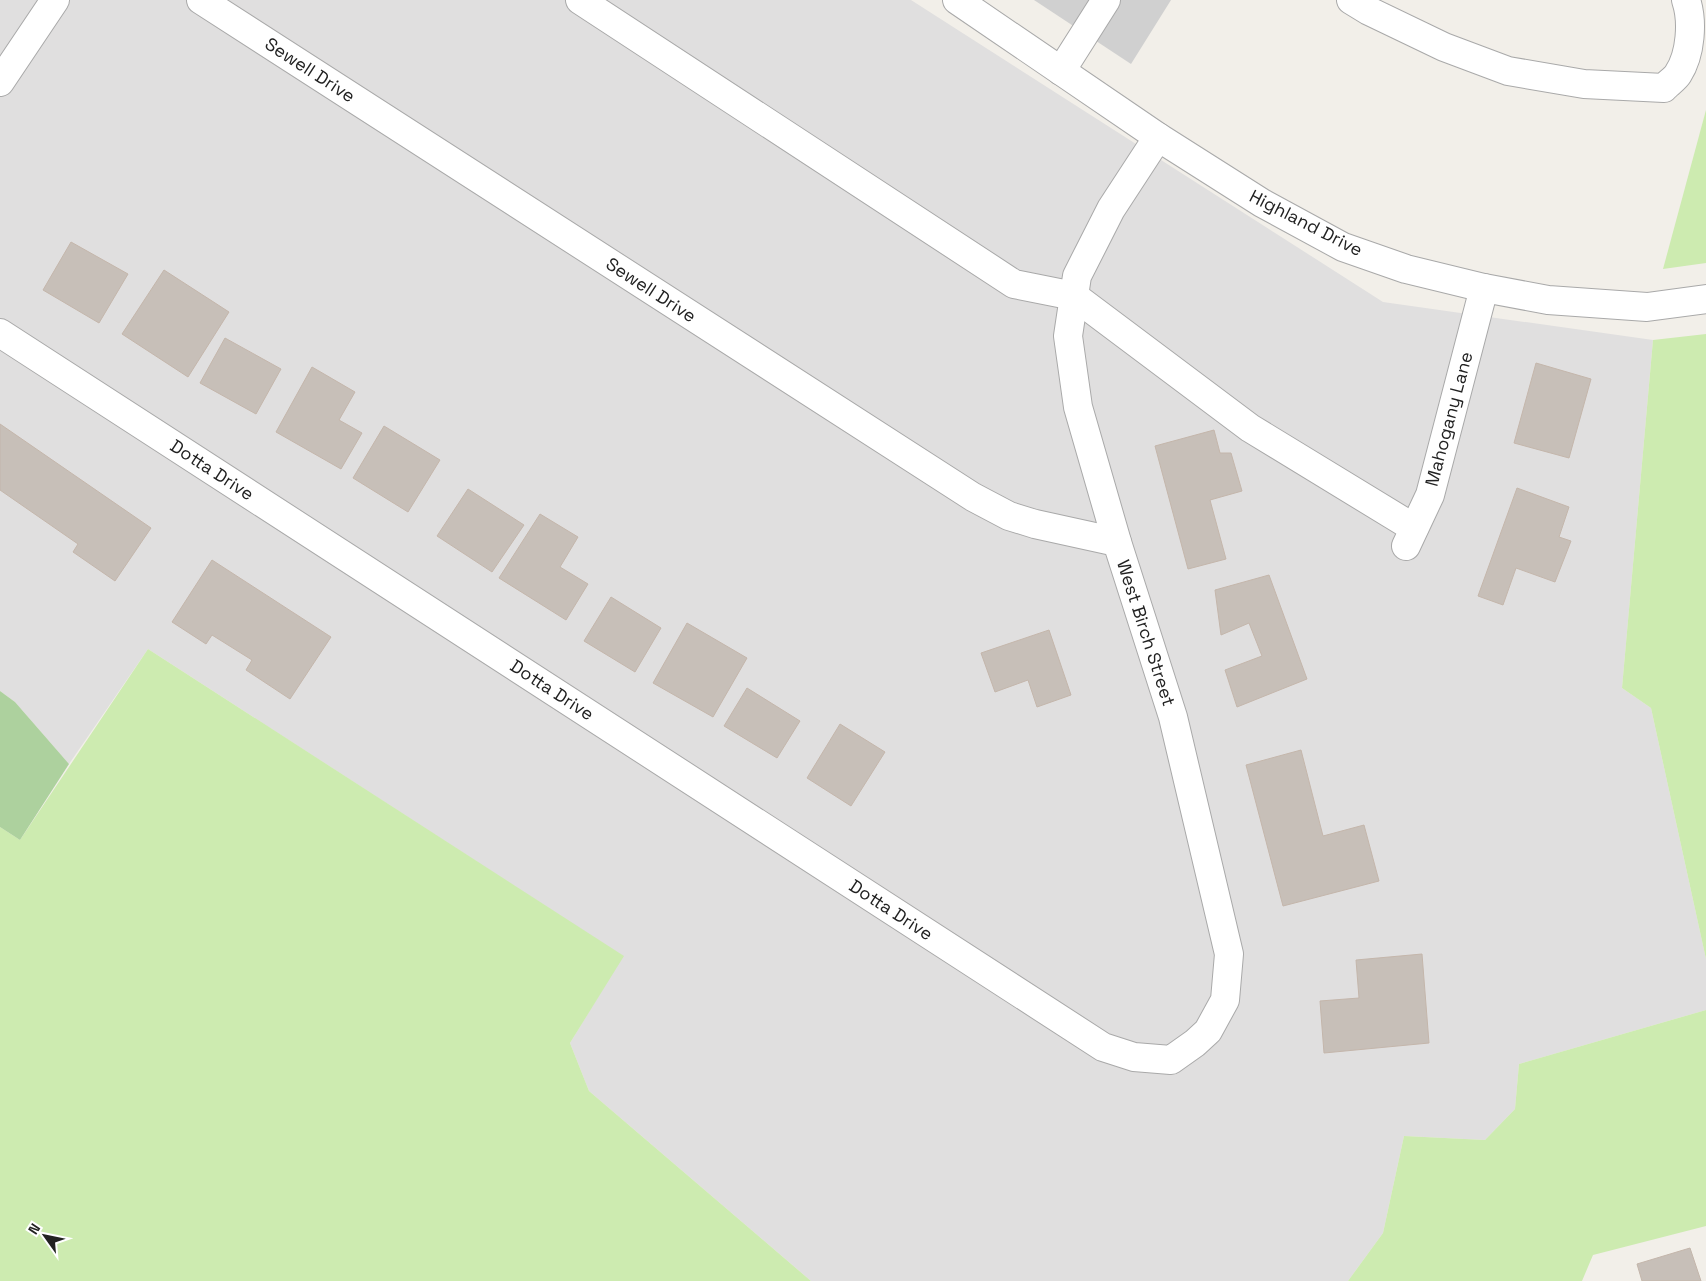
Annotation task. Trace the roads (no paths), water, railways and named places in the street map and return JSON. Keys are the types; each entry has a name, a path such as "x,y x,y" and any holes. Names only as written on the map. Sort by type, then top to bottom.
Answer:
{"street":[{"path":"0,82 54,0"},
{"name":"Sewell Drive","path":"201,0 973,497 1009,516 1034,524 1117,542"},
{"path":"580,0 1014,284 1074,296"},
{"name":"Highland Drive","path":"957,0 1158,137 1262,203 1343,247 1406,269 1484,288 1548,300 1647,307 1706,299"},
{"path":"1061,71 1106,0"},
{"path":"1350,0 1444,48 1508,71 1584,84 1664,88 1678,74 1689,47 1689,11 1686,0"},
{"name":"West Birch Street","path":"1103,1047 1134,1057 1171,1060 1195,1043 1208,1030 1225,1000 1229,954 1173,717 1117,542 1078,407 1068,336 1077,276 1112,209 1158,137"},
{"name":"Mahogany Lane","path":"1074,296 1250,428 1410,537 1430,495 1484,288"},
{"name":"Dotta Drive","path":"0,333 1103,1047"}]}
